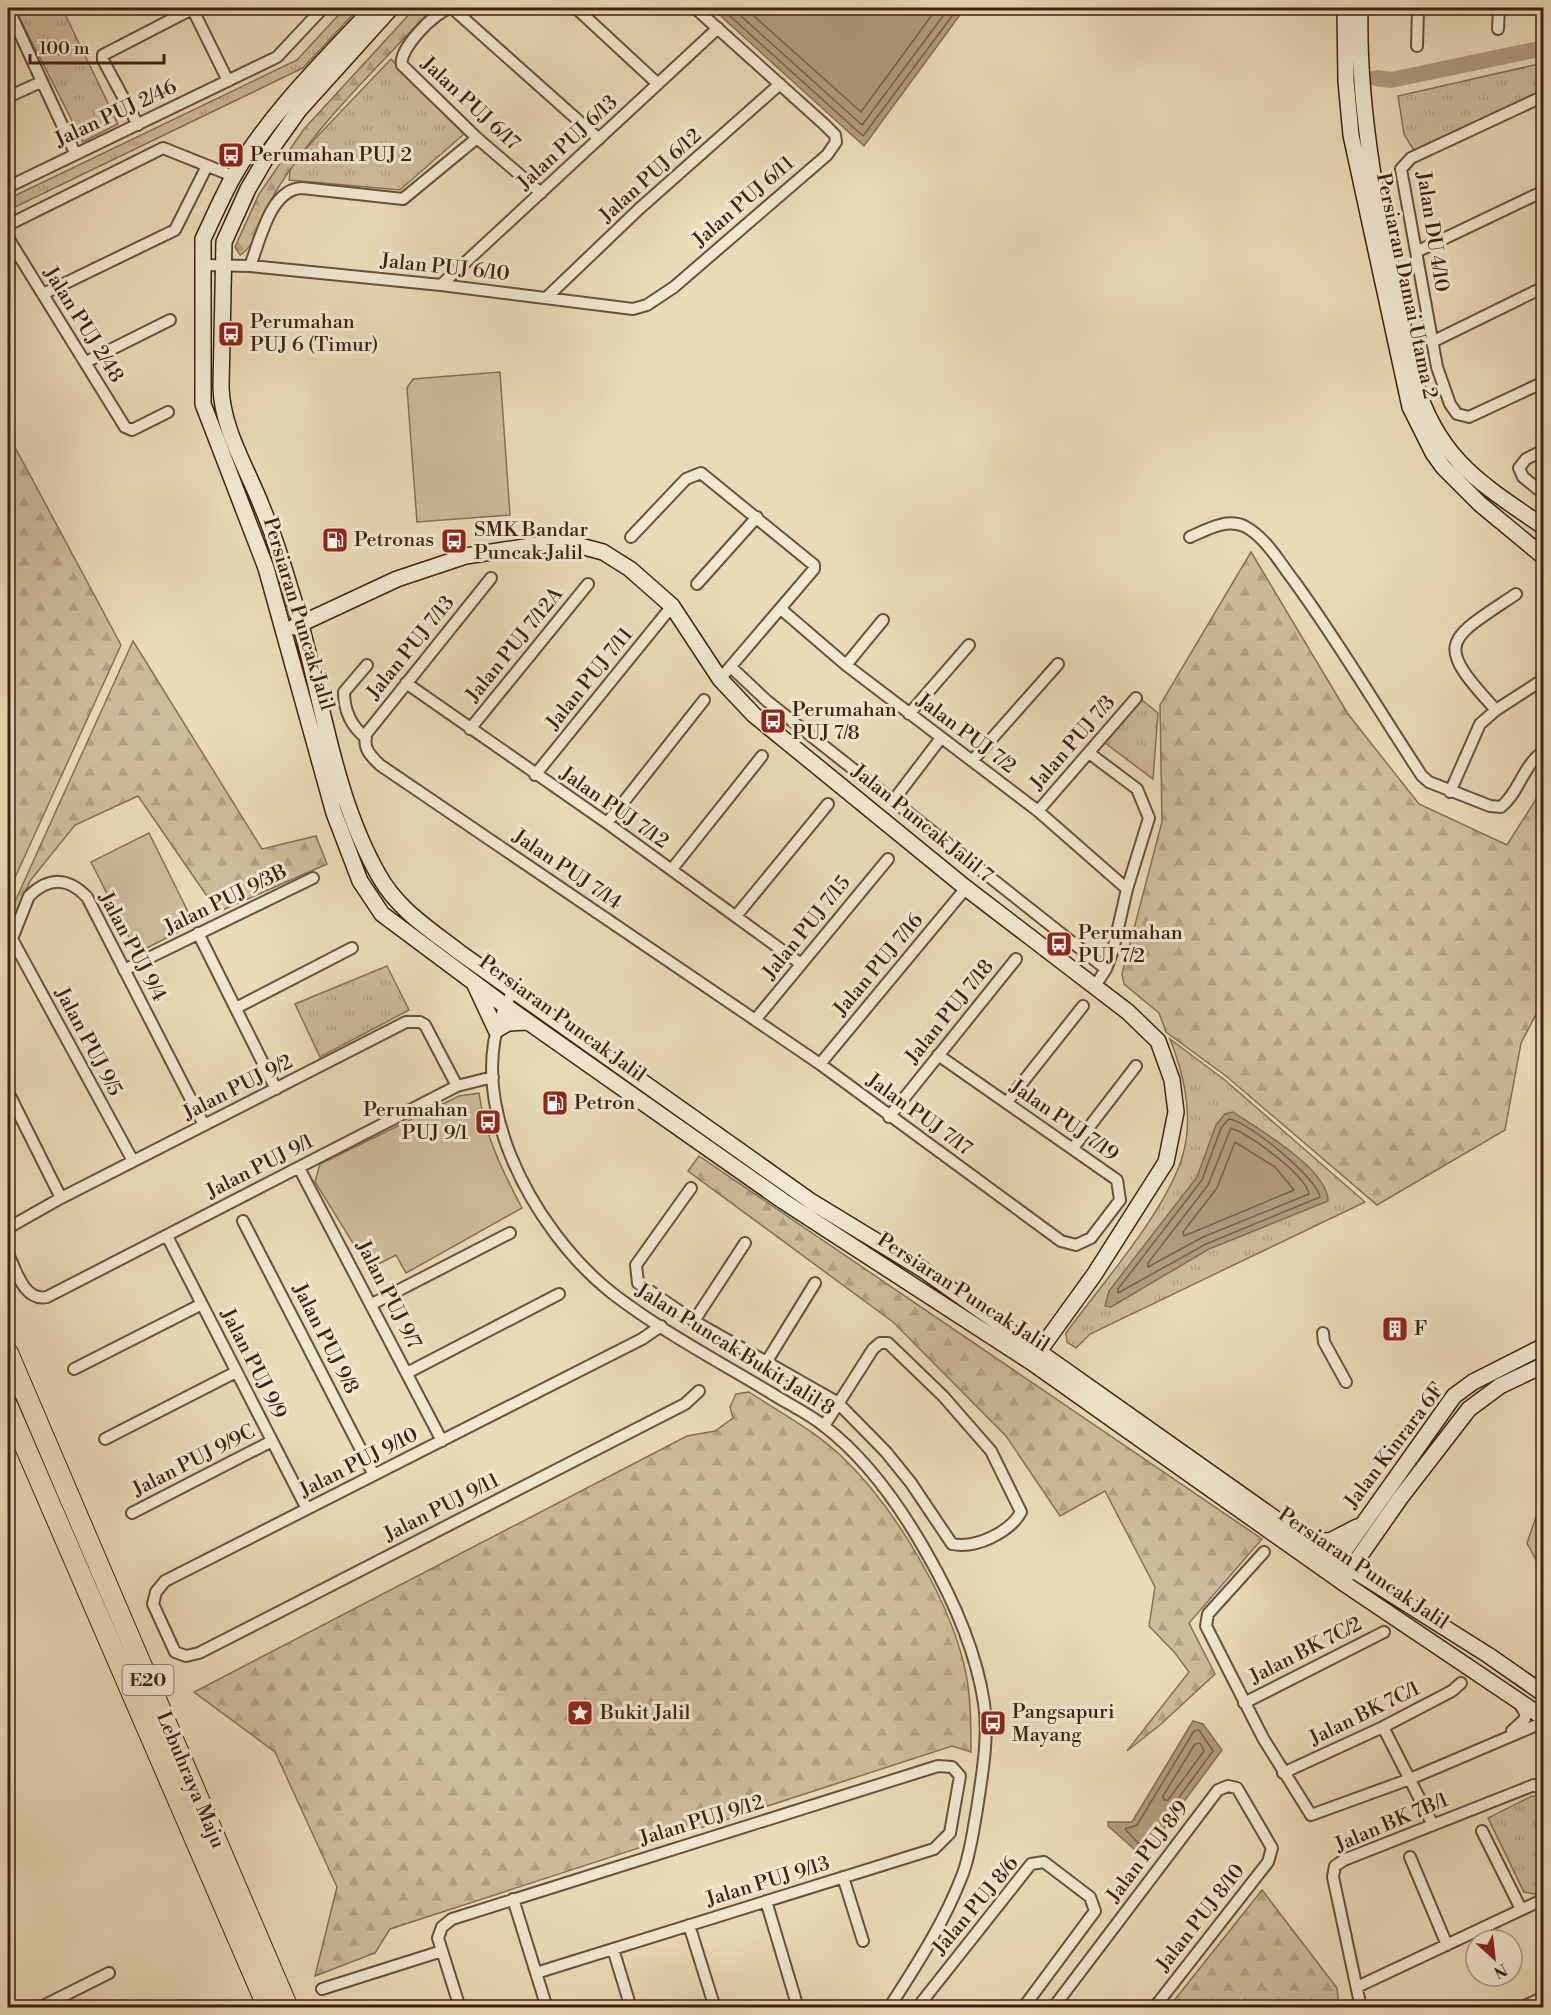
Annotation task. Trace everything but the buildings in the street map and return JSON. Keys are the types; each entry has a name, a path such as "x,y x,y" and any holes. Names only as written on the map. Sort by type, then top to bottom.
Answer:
{"highway":[{"name":"Lebuhraya Maju","path":"8,1353 288,2007"},
{"name":"Lebuhraya Maju","path":"8,1407 268,2007"}],"main road":[{"name":"Persiaran Puncak Jalil","path":"373,8 279,112 233,176 203,239 205,265 203,404 237,496 255,536 285,631 334,813 360,881 382,914 504,1005 783,1201 1035,1357 1304,1539 1333,1567 1342,1582 1544,1718"},
{"name":"Persiaran Puncak Jalil","path":"391,8 299,110 272,148 248,189 224,242 222,408 263,509 294,600 336,766 357,829 377,873 404,910 812,1202 922,1269 1035,1357 1333,1567 1351,1569 1383,1587 1544,1694"},
{"name":"Persiaran Damai Utama 2","path":"1345,8 1346,81 1351,135 1410,407 1432,453 1443,467 1480,504 1544,557"},
{"name":"Persiaran Damai Utama 2","path":"1360,8 1362,102 1368,142 1415,382 1425,414 1459,464 1484,486 1544,527"},
{"name":"Jalan Puncak Jalil 7","path":"285,631 397,579 466,556 537,545 573,544 603,552 621,563 672,606 720,679 754,715 966,888 1095,986 1158,1041 1172,1080 1176,1112 1166,1162 1094,1275 1035,1357"},
{"path":"294,600 307,610 327,613"},
{"path":"307,649 313,629 327,613"},
{"path":"472,981 496,1030 508,1023 528,1022"},
{"name":"Jalan Kinrara 6F","path":"1333,1567 1454,1396 1473,1382 1544,1346"},
{"name":"Jalan Kinrara 6F","path":"1342,1582 1374,1535 1469,1409 1500,1386 1544,1365"},
{"path":"1304,1539 1330,1541 1363,1523"},
{"path":"1374,1535 1369,1563 1372,1573 1383,1587"}],"street":[{"path":"8,8 75,153"},
{"name":"Jalan PUJ 2/46","path":"8,187 75,153 138,126 281,54 322,8"},
{"path":"454,8 599,139"},
{"name":"Jalan PUJ 6/17","path":"454,8 433,18 421,31 403,52 402,65 477,138 541,193"},
{"path":"576,8 658,84"},
{"path":"695,8 780,84"},
{"path":"1417,46 1418,8"},
{"path":"1498,29 1499,8"},
{"path":"138,126 103,60 104,55 189,9 228,81"},
{"name":"Jalan PUJ 6/13","path":"441,285 718,28"},
{"path":"8,97 41,82"},
{"name":"Jalan PUJ 6/11","path":"674,287 827,155 836,142 835,135 780,84"},
{"name":"Jalan PUJ 6/12","path":"547,297 639,209 780,84"},
{"name":"Jalan DU 4/10","path":"1544,96 1403,164 1403,187 1431,342 1445,395 1456,414 1462,417 1476,415 1544,382"},
{"path":"250,266 266,225 279,200 289,190 302,188 403,199 477,138"},
{"path":"8,225 161,149 233,176"},
{"path":"43,294 174,230 207,166"},
{"path":"1416,252 1544,191"},
{"name":"Jalan PUJ 2/48","path":"8,238 125,427 129,430 168,412"},
{"name":"Jalan PUJ 6/10","path":"205,265 250,266 441,285 633,309 647,305 674,287"},
{"path":"1431,342 1544,287"},
{"path":"86,362 170,320"},
{"path":"1544,450 1526,459 1519,468 1523,477 1544,494"},
{"path":"631,537 686,479 696,473 706,473 814,565 782,610 720,679"},
{"path":"698,584 757,517"},
{"path":"1190,537 1221,525 1233,524 1245,527 1263,541 1311,604 1422,776 1450,792 1490,806 1501,807 1509,799 1525,769 1544,751"},
{"name":"Jalan PUJ 7/13","path":"365,741 406,683 491,578"},
{"name":"Jalan PUJ 7/12A","path":"470,729 588,584"},
{"path":"1496,710 1466,678 1456,657 1455,647 1461,632 1516,594"},
{"name":"Jalan PUJ 7/11","path":"535,775 672,606"},
{"name":"Jalan PUJ 7/2","path":"782,610 846,665 1038,811 1127,889"},
{"path":"846,665 883,620"},
{"path":"909,714 969,645"},
{"path":"972,761 1058,664"},
{"name":"Jalan PUJ 7/14","path":"367,665 344,692 349,717 365,741 368,752 380,765 755,1020"},
{"path":"731,666 767,701 1106,969"},
{"path":"1450,792 1480,724 1496,710 1544,679"},
{"name":"Jalan PUJ 7/12","path":"406,683 535,775 608,822 801,964"},
{"name":"Jalan PUJ 7/3","path":"1038,811 1136,698"},
{"path":"608,822 704,700"},
{"path":"893,801 941,738"},
{"path":"1089,753 1137,789 1149,818 1106,969 1095,986"},
{"path":"672,869 762,756"},
{"path":"736,916 828,804"},
{"name":"Jalan PUJ 7/15","path":"755,1020 888,859"},
{"name":"Jalan PUJ 9/3B","path":"124,970 313,878"},
{"name":"Jalan PUJ 9/4","path":"10,944 29,896 49,882 66,881 87,897 204,1125"},
{"name":"Jalan PUJ 7/16","path":"820,1064 966,888"},
{"path":"198,933 276,1089"},
{"name":"Jalan PUJ 9/5","path":"10,944 133,1161"},
{"path":"236,1008 352,948"},
{"name":"Jalan PUJ 7/18","path":"889,1117 1016,959"},
{"name":"Jalan Puncak Bukit Jalil 8","path":"514,990 504,1005 496,1030 493,1077 497,1113 509,1154 544,1217 576,1257 611,1292 661,1326 824,1426 858,1457 888,1493 946,1585 975,1665 984,1704 982,1775 963,1875 935,1932 889,2007"},
{"path":"1007,1102 1083,1006"},
{"name":"Jalan PUJ 7/17","path":"755,1020 820,1064 889,1117 1061,1241"},
{"name":"Jalan PUJ 9/2","path":"8,1228 133,1161 414,1021 420,1022 429,1031 457,1086"},
{"name":"Jalan PUJ 7/19","path":"938,1055 1117,1180 1120,1200 1091,1238 1076,1245 1061,1241"},
{"path":"1073,1148 1136,1066"},
{"name":"Jalan PUJ 9/1","path":"8,1254 28,1293 37,1298 47,1298 457,1086 493,1077"},
{"path":"8,1092 62,1198"},
{"name":"Jalan PUJ 9/7","path":"299,1168 442,1441"},
{"path":"691,1188 636,1265 638,1283 694,1322 767,1360 837,1402 886,1452 911,1483 948,1541 965,1546 1012,1526 1021,1512 994,1455 943,1396 888,1343 876,1345 837,1402 824,1426"},
{"name":"Jalan PUJ 9/8","path":"243,1221 374,1475"},
{"path":"372,1304 510,1233"},
{"name":"Jalan PUJ 9/9","path":"167,1236 307,1509"},
{"path":"694,1322 745,1243"},
{"path":"767,1360 815,1284"},
{"path":"407,1373 559,1294"},
{"path":"74,1369 202,1304"},
{"name":"Jalan PUJ 9/10","path":"199,1653 186,1656 176,1652 153,1604 160,1586 642,1339 661,1326"},
{"path":"1323,1333 1324,1342 1346,1382"},
{"path":"105,1438 236,1371"},
{"name":"Jalan PUJ 9/11","path":"199,1653 685,1404 699,1391"},
{"name":"Jalan PUJ 9/9C","path":"132,1513 272,1441"},
{"path":"1264,1552 1208,1614 1207,1630 1283,1773 1309,1813 1314,1815 1410,1779 1544,1722"},
{"name":"Jalan BK 7C/2","path":"1244,1703 1384,1632"},
{"name":"Jalan BK 7C/1","path":"1283,1773 1383,1727 1452,1691 1461,1683"},
{"path":"1494,1742 1522,1725 1525,1719 1525,1713 1515,1697"},
{"path":"1383,1727 1433,1825"},
{"name":"Jalan PUJ 9/12","path":"442,1951 438,1938 442,1927 452,1918 938,1766 952,1767 960,1776"},
{"name":"Jalan PUJ 9/13","path":"536,1973 941,1845 950,1833 960,1776"},
{"name":"Jalan BK 7B/1","path":"1356,1987 1333,1877 1335,1866 1344,1860 1534,1785 1544,1790"},
{"name":"Jalan PUJ 8/9","path":"1053,2007 1218,1790 1228,1786 1237,1788 1272,1848"},
{"path":"1482,1831 1521,1909"},
{"name":"Jalan PUJ 8/10","path":"1154,2007 1268,1862 1272,1848"},
{"path":"1410,1857 1447,1945"},
{"name":"Jalan PUJ 8/6","path":"917,2007 1031,1864 1044,1862 1090,1897 1095,1911 1023,2007"},
{"path":"843,1877 863,1941"},
{"path":"513,1899 547,2007"},
{"path":"1361,2007 1356,1987 1544,1899"},
{"path":"766,1901 798,2007"},
{"path":"689,1925 715,2007"},
{"path":"613,1949 631,2007"},
{"path":"322,1989 442,1951 460,2007"},
{"path":"44,2006 110,1973"},
{"path":"1520,2007 1544,1997"}],"green space":[{"path":"29,8 62,8 118,124 83,142 17,13"},
{"path":"345,8 359,8 303,68 11,209 8,208 8,199 297,60"},
{"path":"415,8 433,8 346,100 306,148 267,207 255,238 240,255 235,247 259,194 304,129"},
{"path":"391,59 464,134 400,190 289,180 291,164"},
{"path":"1543,63 1543,90 1414,151 1404,134 1398,96"},
{"path":"500,372 510,515 417,522 407,388 413,379"},
{"path":"8,434 121,645 8,893"},
{"path":"1251,552 1348,714 1419,804 1507,845 1543,788 1543,1001 1521,1043 1505,1130 1377,1205 1226,1076 1166,1032 1159,1013 1124,984 1122,974 1162,822 1160,705"},
{"path":"133,641 262,849 316,836 327,864 218,912 138,796 75,825 30,881 8,931 8,917"},
{"path":"1142,700 1158,713 1153,779 1105,743"},
{"path":"149,833 194,924 137,953 91,862"},
{"path":"387,966 409,1010 320,1057 295,1004"},
{"path":"1170,1039 1226,1081 1365,1202 1090,1334 1076,1348 1067,1342 1066,1333 1145,1227 1172,1182 1181,1161 1188,1114 1184,1083"},
{"path":"479,1093 490,1138 522,1208 406,1273 396,1255 369,1269 315,1182 320,1164 459,1096"},
{"path":"699,1156 1262,1539 1189,1623 1215,1674 1160,1725 1127,1751 1189,1672 1175,1653 1149,1626 1155,1587 1105,1491 1060,1516 1006,1436 893,1322 688,1171"},
{"path":"749,1392 808,1429 840,1455 881,1501 919,1558 949,1620 960,1650 969,1697 971,1752 952,1746 390,1929 375,1953 315,1976 337,1887 275,1752 194,1692 687,1436 715,1431 733,1418 730,1407 736,1394"},
{"path":"1543,1497 1544,1573 1527,1543"},
{"path":"1532,1796 1544,1797 1543,1889 1534,1894 1524,1892 1488,1818"},
{"path":"1262,1890 1337,1988 1339,2007 1169,2007"}],"water":[{"path":"712,8 965,8 864,146"},
{"path":"1233,1112 1305,1163 1325,1189 1328,1201 1209,1249 1111,1307 1105,1306 1109,1291 1197,1177 1216,1125 1225,1114"},
{"path":"1193,1721 1203,1724 1222,1750 1143,1857 1108,1826 1108,1822 1132,1822"}],"waterway":[{"path":"1376,78 1391,80 1544,48"}],"place":[{"name":"Perumahan PUJ 2","path":"231,155"},
{"name":"Perumahan PUJ 6 (Timur)","path":"231,334"},
{"name":"Petronas","path":"335,540"},
{"name":"SMK Bandar Puncak Jalil","path":"454,541"},
{"name":"Perumahan PUJ 7/8","path":"773,721"},
{"name":"Perumahan PUJ 7/2","path":"1059,944"},
{"name":"Petron","path":"555,1103"},
{"name":"Perumahan PUJ 9/1","path":"488,1122"},
{"name":"F","path":"1395,1329"},
{"name":"Bukit Jalil","path":"580,1713"},
{"name":"Pangsapuri Mayang","path":"993,1723"}]}
